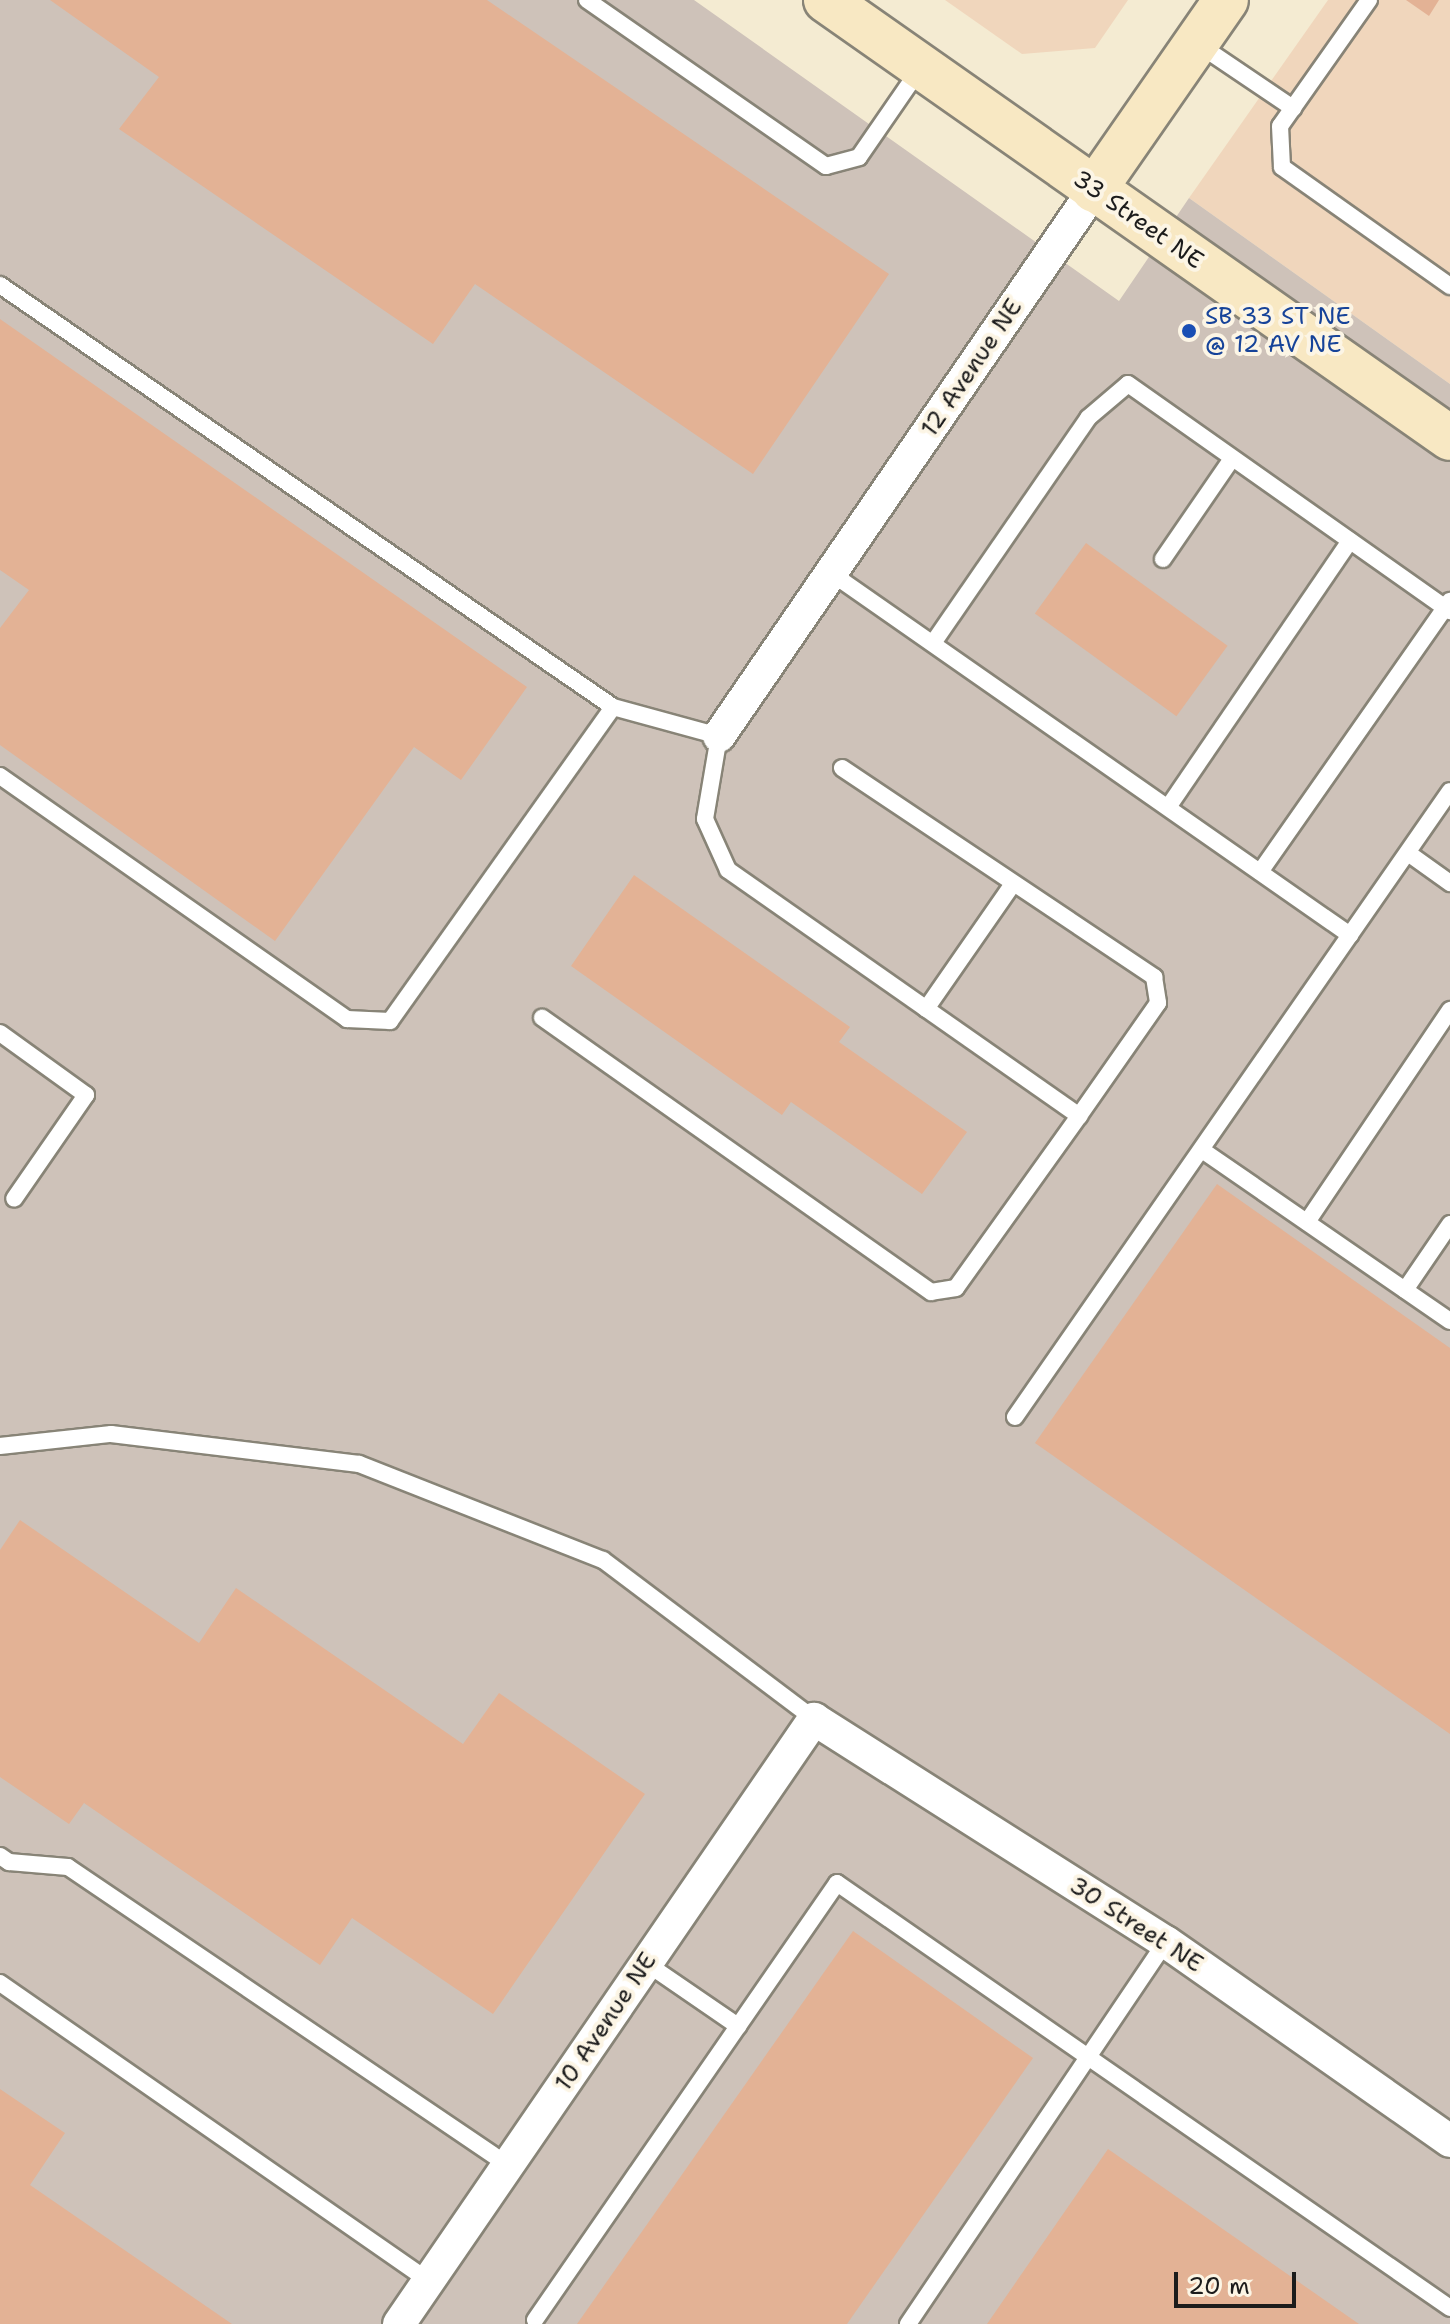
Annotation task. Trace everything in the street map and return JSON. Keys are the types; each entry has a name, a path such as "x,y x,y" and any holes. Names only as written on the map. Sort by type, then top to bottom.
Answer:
{"street":[{"name":"33 Street NE","path":"826,0 1450,438"},
{"name":"12 Avenue NE","path":"719,736 1226,0"},
{"name":"30 Street NE","path":"814,1719 1166,1942 1450,2141"},
{"name":"10 Avenue NE","path":"399,2324 814,1719"}],"lane":[{"path":"587,0 826,166 859,157 921,67"},
{"path":"1369,0 1280,126 1282,167 1450,286"},
{"path":"1196,43 1293,108"},
{"path":"0,285 613,707 719,736 705,819 728,870 1079,1116"},
{"path":"933,643 1088,418 1128,384 1231,460 1448,607 1260,872"},
{"path":"1163,559 1231,460"},
{"path":"1169,806 1350,541"},
{"path":"831,573 1350,935"},
{"path":"0,776 347,1019 390,1021 613,707"},
{"path":"542,1018 931,1292 956,1288 1158,1003 1154,977 842,768"},
{"path":"1015,1417 1450,791"},
{"path":"1408,853 1450,883"},
{"path":"926,1009 1013,884"},
{"path":"1307,1222 1450,1010"},
{"path":"0,1033 86,1095 14,1199"},
{"path":"1202,1150 1450,1321"},
{"path":"1405,1290 1450,1224"},
{"path":"0,1446 111,1434 359,1464 603,1560 814,1719"},
{"path":"0,1856 9,1862 68,1867 508,2165"},
{"path":"535,2320 837,1883 1450,2308"},
{"path":"908,2324 1166,1942"},
{"path":"646,1963 738,2026"},
{"path":"0,1983 429,2281"}],"shaded area":[{"path":"0,0 694,0 1119,301 1189,198 1450,384 1450,2324 0,2324"},
{"path":"945,0 1128,0 1095,48 1022,54"},
{"path":"1328,0 1450,0 1450,384 1189,198"}],"building":[{"path":"50,0 487,0 889,274 753,474 475,284 433,344 119,129 159,77"},
{"path":"1406,0 1439,0 1429,16"},
{"path":"0,319 527,687 461,780 414,747 275,941 0,745 0,628 29,590 0,570"},
{"path":"1086,543 1228,646 1176,716 1035,613"},
{"path":"634,875 850,1027 839,1042 967,1132 922,1194 791,1102 782,1115 571,966"},
{"path":"1217,1184 1450,1348 1450,1734 1035,1443"},
{"path":"20,1520 199,1643 236,1588 463,1744 499,1693 645,1794 493,2014 352,1918 320,1965 84,1803 69,1824 0,1777 0,1550"},
{"path":"853,1931 1033,2058 847,2324 577,2324"},
{"path":"0,2089 65,2133 30,2185 232,2324 0,2324"},
{"path":"1108,2149 1359,2324 987,2324"}],"place":[{"name":"SB 33 ST NE @ 12 AV NE","path":"1189,331"}]}
